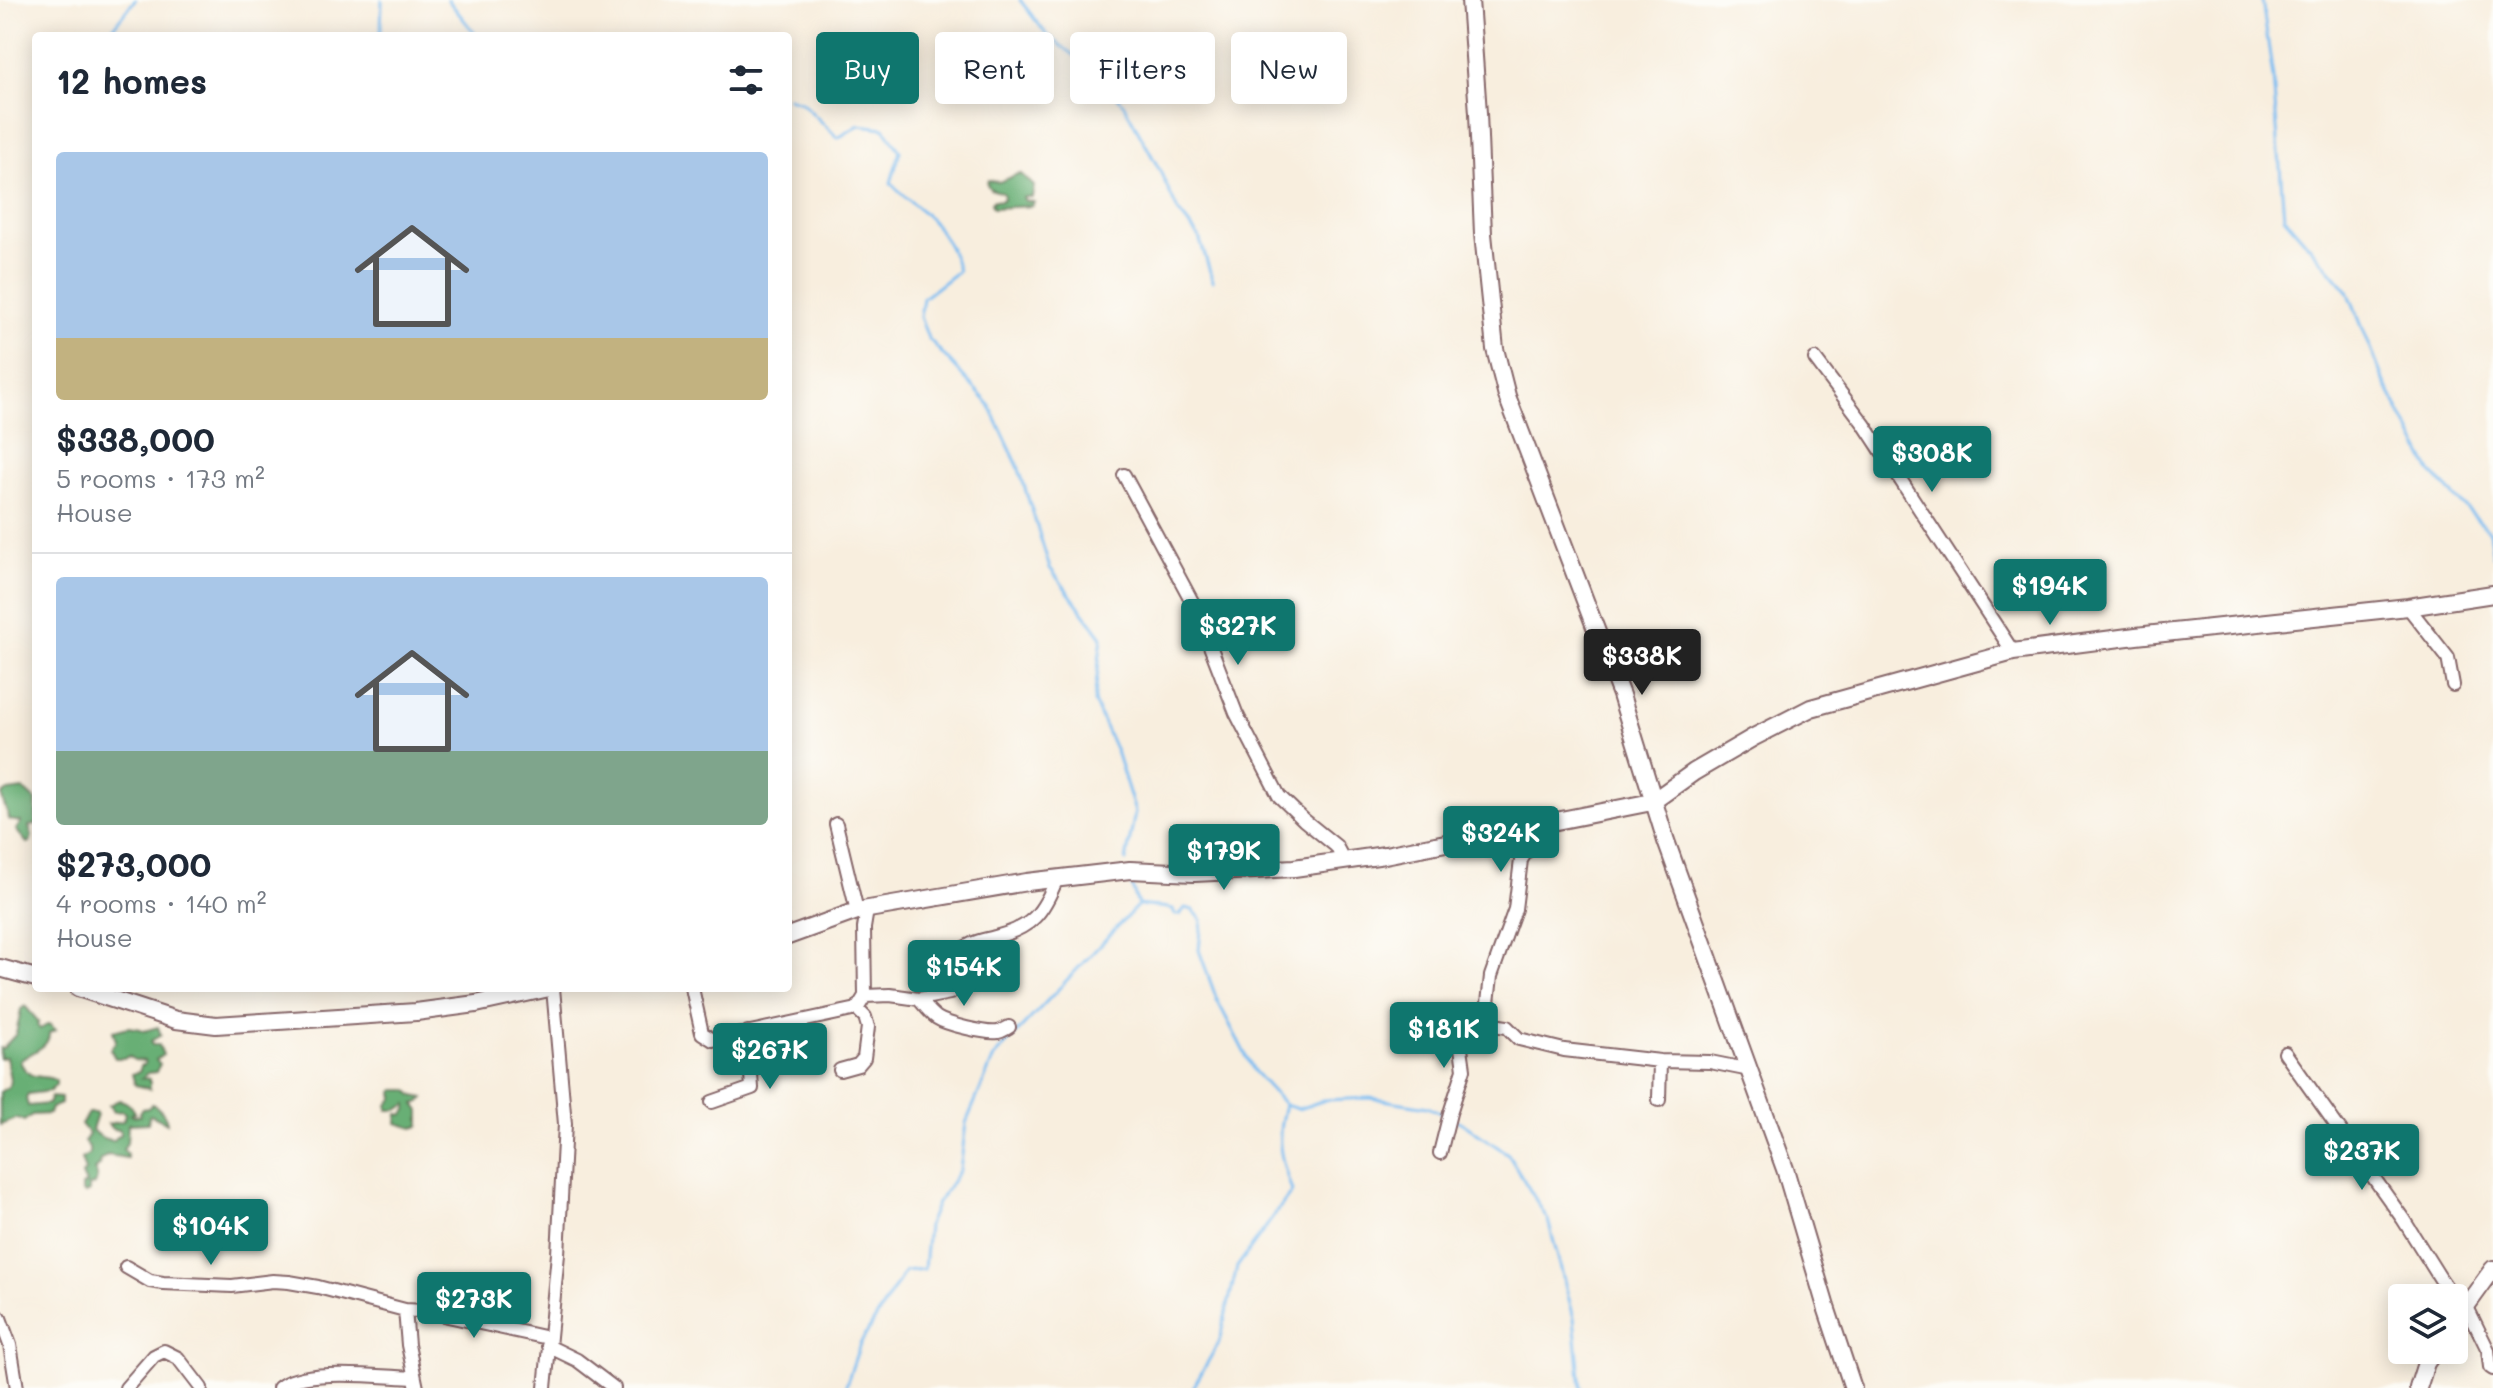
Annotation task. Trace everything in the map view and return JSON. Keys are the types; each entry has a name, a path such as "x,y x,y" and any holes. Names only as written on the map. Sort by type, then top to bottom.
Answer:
{"street":[{"path":"1470,0 1483,234 1495,349 1514,418 1621,695 1652,802 1785,1169 1853,1388"},
{"path":"1815,359 1885,457 2013,652"},
{"path":"1124,475 1195,607 1236,713 1279,796 1336,846 1344,861"},
{"path":"792,935 862,911 1057,878 1130,870 1194,873 1294,868 1385,855 1652,802 1694,772 1811,708 2013,652 2408,607 2493,594"},
{"path":"2408,607 2448,658 2453,685"},
{"path":"1493,1025 1487,1012 1491,976 1515,909 1521,860 1544,823"},
{"path":"693,992 702,1033 713,1040 857,1009 865,996 864,928 862,911 836,824"},
{"path":"865,996 919,999 950,993 959,952 972,943 1024,927 1043,908 1057,878"},
{"path":"0,968 32,977"},
{"path":"90,992 176,1020 216,1025 416,1012 532,992"},
{"path":"545,1388 558,1254 565,1124 551,992"},
{"path":"919,999 939,1020 992,1032 1009,1027"},
{"path":"840,1070 858,1065 864,1058 868,1027 865,1017 857,1009"},
{"path":"1440,1153 1464,1069 1460,1041 1487,1012"},
{"path":"1474,1027 1507,1027 1528,1043 1564,1050 1660,1061 1710,1062 1750,1070"},
{"path":"712,1102 752,1088 748,1032"},
{"path":"2285,1053 2403,1219 2445,1284"},
{"path":"1659,1100 1660,1061"},
{"path":"126,1267 150,1281 163,1283 232,1286 289,1282 405,1310 425,1311 548,1342 614,1388"},
{"path":"2468,1302 2493,1269"},
{"path":"2468,1309 2488,1350 2493,1369"},
{"path":"279,1388 292,1379 312,1376 416,1383 405,1310"},
{"path":"0,1318 10,1345 17,1388"},
{"path":"126,1388 154,1356 164,1351 178,1358 201,1388"},
{"path":"2418,1388 2426,1364"}],"green space":[{"path":"1020,173 1034,186 1032,197 1023,197 1025,201 1034,202 1032,206 993,208 991,203 994,200 1004,198 1003,193 990,189 988,180 999,182"},
{"path":"23,789 32,797 30,842 27,843 16,830 21,822 9,820 2,795"},
{"path":"25,1006 39,1022 37,1025 40,1029 49,1024 56,1030 49,1033 43,1046 20,1061 33,1076 56,1081 50,1091 28,1094 28,1106 48,1104 51,1097 61,1098 61,1104 51,1108 49,1114 32,1115 24,1121 18,1118 0,1125 0,1092 9,1086 10,1080 6,1057 0,1058 0,1048 16,1034 21,1009"},
{"path":"128,1027 144,1031 158,1027 161,1035 151,1041 152,1045 159,1045 163,1055 156,1060 160,1064 156,1072 142,1078 150,1079 150,1089 135,1085 132,1074 140,1071 144,1061 129,1056 115,1058 110,1049 116,1041 113,1031"},
{"path":"395,1090 408,1090 414,1096 424,1098 415,1104 420,1111 420,1126 413,1128 397,1123 398,1114 403,1115 407,1104 398,1110 388,1110"},
{"path":"119,1100 130,1106 135,1113 131,1114 133,1116 140,1116 142,1109 152,1104 162,1112 167,1123 151,1115 148,1123 128,1124 127,1143 123,1149 127,1158 108,1155 100,1160 94,1170 96,1181 85,1194 82,1192 82,1186 86,1184 81,1159 89,1154 84,1142 89,1134 81,1124 88,1113 95,1113 92,1130 113,1141 120,1130 112,1129 108,1124 123,1121 125,1114 123,1111 114,1112 109,1105"}],"waterway":[{"path":"110,32 135,0"},
{"path":"380,32 382,0"},
{"path":"448,0 474,32"},
{"path":"1020,0 1047,35 1087,65 1123,103 1178,211 1199,237 1213,281"},
{"path":"2262,0 2273,78 2284,217 2348,291 2382,377 2431,472 2489,532 2493,556"},
{"path":"792,99 801,102 838,138 859,125 884,128 900,151 891,183 931,219 953,256 958,271 923,298 920,317 928,338 989,404 1018,466 1050,568 1102,637 1094,702 1116,751 1135,812 1126,861"},
{"path":"1132,887 1138,905 1173,909 1175,915 1180,915 1185,908 1193,910 1202,920 1199,950 1217,1000 1254,1071 1285,1105 1298,1109 1325,1100 1370,1098 1428,1107 1445,1115"},
{"path":"845,1388 860,1344 905,1271 924,1269 928,1225 937,1203 960,1170 966,1123 994,1057 1138,905"},
{"path":"1193,1388 1219,1342 1237,1267 1292,1191 1280,1148 1285,1105"},
{"path":"1452,1118 1508,1154 1548,1220 1574,1318 1581,1388"}]}
